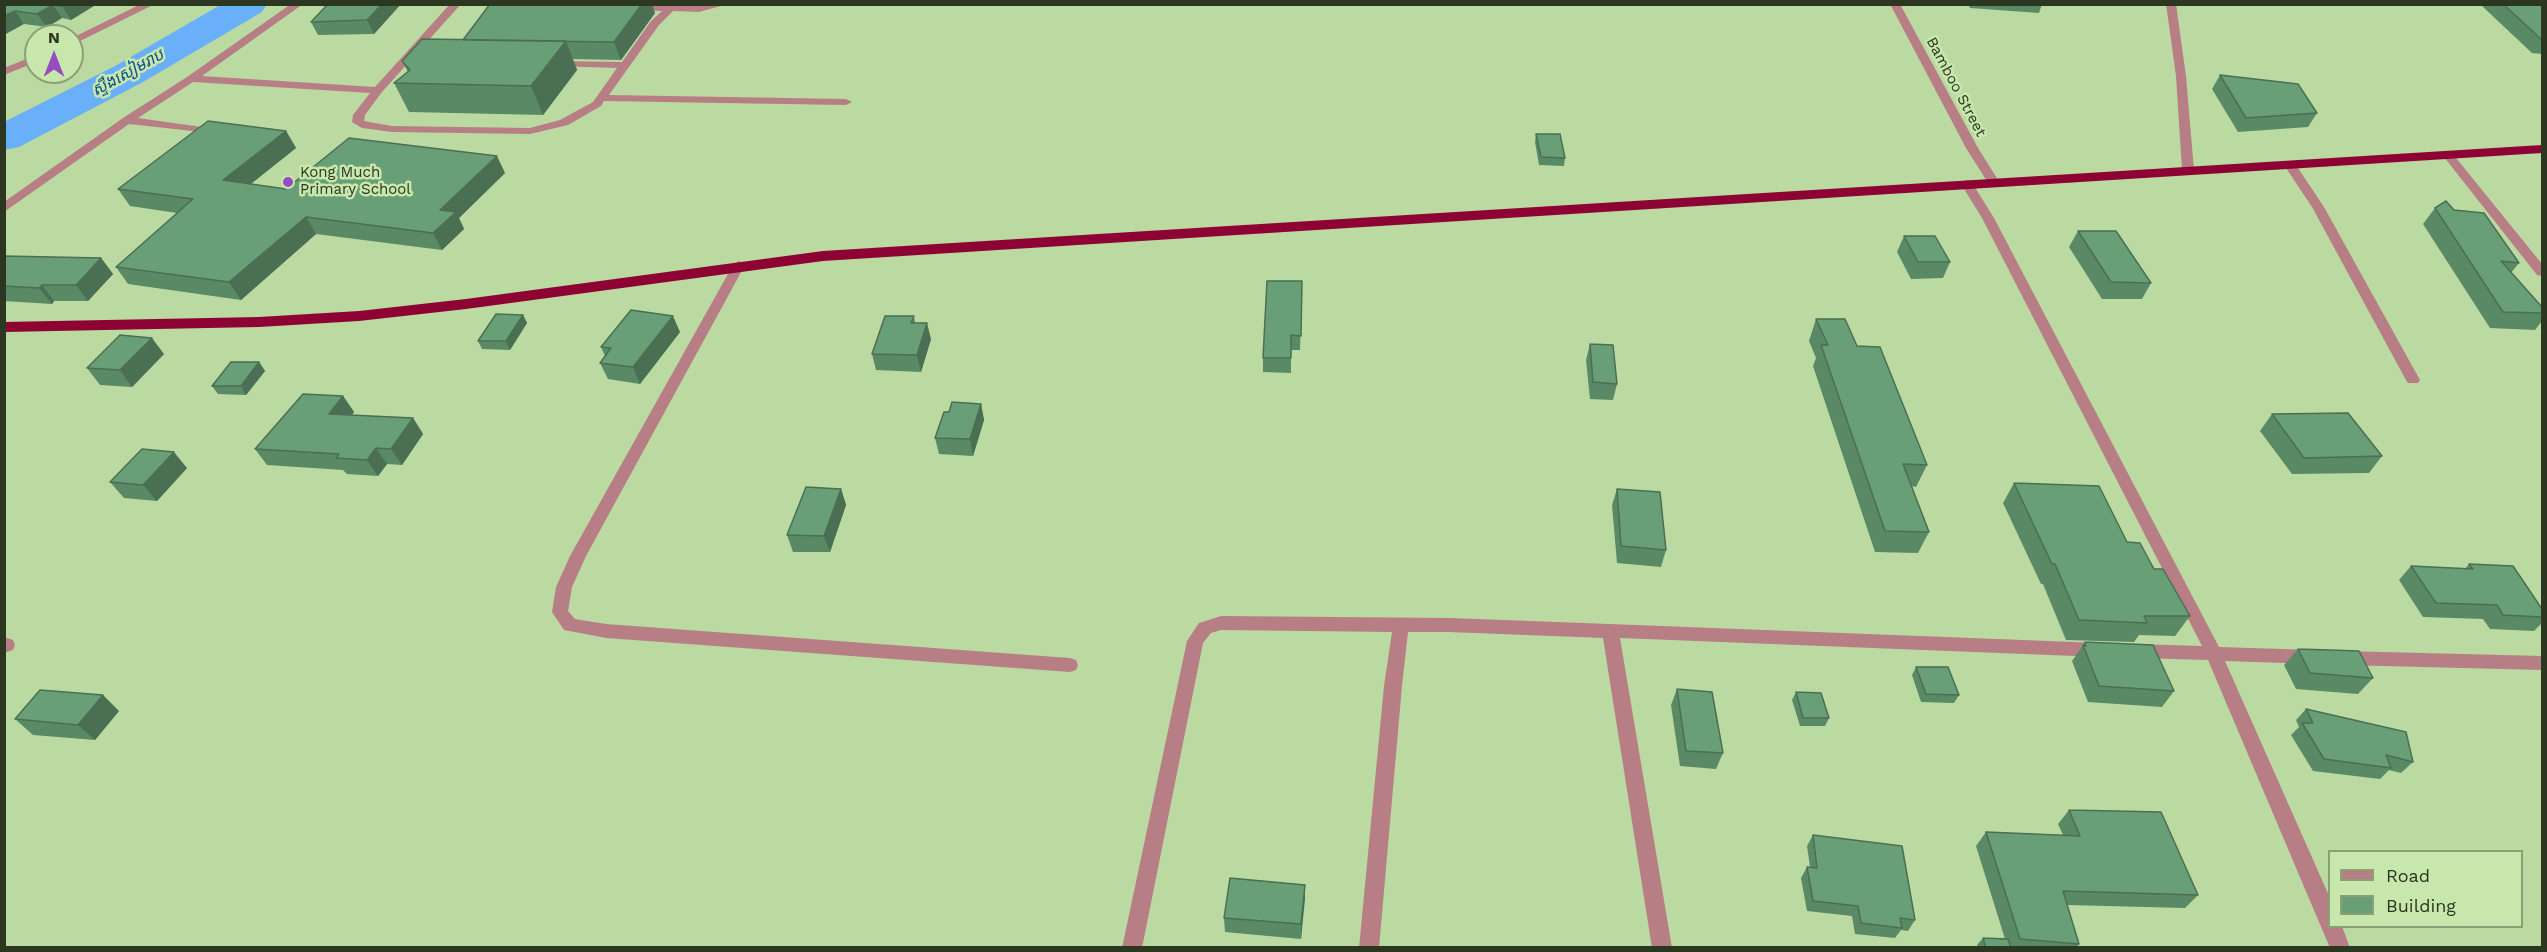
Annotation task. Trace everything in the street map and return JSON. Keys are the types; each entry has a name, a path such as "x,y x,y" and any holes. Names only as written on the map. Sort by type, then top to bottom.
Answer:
{"highway":[{"path":"4,327 259,322 359,315 466,304 823,256 2542,149"}],"street":[{"path":"84,36 150,4"},
{"path":"4,208 127,120 191,79 298,4"},
{"path":"456,4 409,62 378,90 359,115 358,122 366,126 392,129 506,131 546,128 584,114 597,104 655,23 671,8"},
{"path":"623,7 699,9 723,4"},
{"name":"Bamboo Street","path":"1895,4 1972,148 1994,183"},
{"path":"2171,4 2181,76 2188,170"},
{"path":"4,72 24,63"},
{"path":"541,63 623,65"},
{"path":"191,79 378,90"},
{"path":"601,98 846,102"},
{"path":"127,120 226,133"},
{"path":"2448,155 2542,272"},
{"path":"2290,165 2318,207 2413,380"},
{"path":"1967,184 1988,218 2214,654 2328,916"},
{"path":"739,266 578,556 564,587 560,612 570,625 606,631 1070,665"},
{"path":"1132,948 1195,641 1205,628 1221,623 1610,631 2214,654 2542,663"},
{"path":"1369,948 1393,686 1401,626"},
{"path":"1610,631 1662,948"},
{"path":"2332,928 2340,948"}],"building":[{"path":"4,4 64,4 62,6 53,5 37,14 15,11 4,16"},
{"path":"328,4 382,4 367,20 311,22"},
{"path":"490,4 642,4 614,42 463,40"},
{"path":"2503,4 2542,4 2542,40"},
{"path":"422,39 566,41 531,86 394,83 410,70 402,61"},
{"path":"2220,75 2298,84 2317,113 2246,118"},
{"path":"208,121 286,131 223,180 286,189 349,138 497,156 440,210 456,212 433,233 306,217 229,282 116,267 193,199 118,189"},
{"path":"1536,134 1560,134 1565,158 1541,157"},
{"path":"2446,201 2454,210 2484,213 2519,263 2501,261 2542,307 2542,313 2503,312 2435,208"},
{"path":"2078,231 2116,231 2151,283 2111,282"},
{"path":"1904,236 1935,236 1950,262 1918,262"},
{"path":"4,256 101,258 76,285 42,285 39,288 4,286"},
{"path":"1267,281 1302,281 1301,336 1291,335 1291,358 1263,358"},
{"path":"631,310 673,316 633,367 600,363 611,348 601,347"},
{"path":"496,314 523,315 506,341 478,341"},
{"path":"885,316 914,316 911,323 927,323 917,355 872,354"},
{"path":"1816,319 1845,319 1857,346 1880,347 1927,465 1903,464 1929,532 1885,531 1821,345 1828,345"},
{"path":"120,335 152,338 120,370 87,368"},
{"path":"1590,344 1613,345 1617,384 1593,382"},
{"path":"231,362 259,362 241,386 212,386"},
{"path":"303,394 343,396 329,414 413,418 391,449 376,448 367,460 336,458 339,454 255,449"},
{"path":"952,402 981,404 970,439 935,438 944,412 949,412"},
{"path":"2348,413 2382,456 2304,458 2272,414"},
{"path":"142,449 174,452 143,485 110,482"},
{"path":"2014,483 2099,486 2127,542 2140,543 2154,569 2163,569 2190,616 2144,616 2147,623 2079,620 2055,564 2052,564"},
{"path":"806,487 841,489 824,536 787,535"},
{"path":"1617,489 1660,492 1666,550 1621,546"},
{"path":"2469,564 2513,566 2542,609 2542,617 2503,615 2497,605 2436,603 2411,566 2473,569"},
{"path":"2085,642 2153,645 2174,691 2099,686 2083,645 2086,646"},
{"path":"2298,649 2359,651 2373,678 2310,673"},
{"path":"1916,667 1948,667 1959,695 1926,694"},
{"path":"1677,689 1712,692 1723,753 1686,751"},
{"path":"40,690 103,695 78,725 15,719"},
{"path":"1796,692 1821,693 1829,718 1803,718"},
{"path":"2306,709 2406,732 2413,762 2386,755 2391,768 2324,759 2302,723 2313,723"},
{"path":"2069,810 2161,812 2198,895 2063,891 2079,944 2020,939 1986,832 2080,836"},
{"path":"1813,835 1902,846 1915,920 1900,918 1902,928 1861,923 1858,906 1813,901 1807,867 1817,868"},
{"path":"1230,878 1305,885 1301,924 1224,918"},
{"path":"1983,938 2008,939 2011,948 1986,948"}],"waterway":[{"name":"ស្ទឹងសៀមរាប","path":"4,138 129,74 249,4"}],"place":[{"name":"Kong Much Primary School","path":"288,182"}]}
